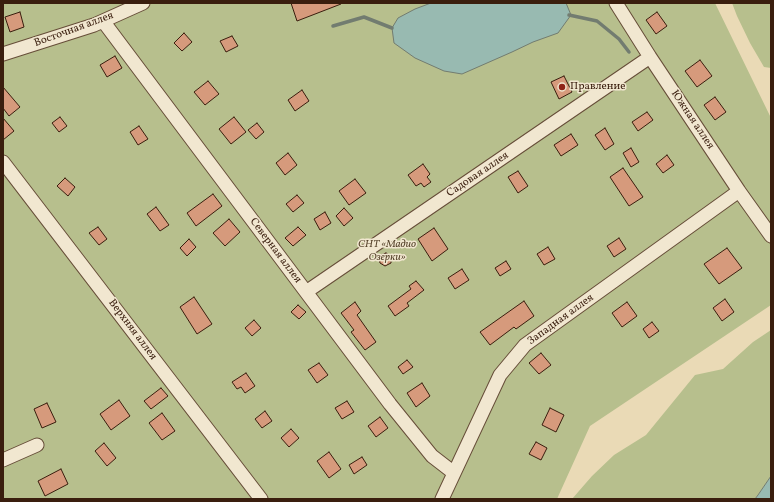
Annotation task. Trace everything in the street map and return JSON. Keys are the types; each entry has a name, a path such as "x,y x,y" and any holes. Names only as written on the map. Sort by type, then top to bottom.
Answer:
{"street":[{"name":"Восточная аллея","path":"3,54 94,25 143,3"},
{"name":"Южная аллея","path":"616,3 739,191 771,236"},
{"name":"Северная аллея","path":"103,21 390,404 432,456 454,473"},
{"name":"Садовая аллея","path":"306,292 650,57"},
{"name":"Верхняя аллея","path":"3,162 261,499"},
{"name":"Западная аллея","path":"442,499 500,375 525,345 739,191"},
{"path":"3,460 37,446"}],"green space":[{"name":"СНТ «Мадио Озерки»","path":"3,3 715,3 771,118 771,305 590,426 557,499 3,499"},
{"path":"732,3 771,3 771,68 764,67 750,43"},
{"path":"771,330 771,476 755,499 572,499 592,476 614,455 646,435 695,375 723,369 753,342"}],"water":[{"path":"431,3 566,3 571,15 558,33 533,42 462,74 444,71 415,58 394,43 392,28 398,18"},
{"path":"771,476 771,499 755,499 758,495"}],"building":[{"path":"291,3 340,3 341,4 297,21"},
{"path":"20,12 24,27 10,32 5,17"},
{"path":"657,12 667,26 656,34 646,20"},
{"path":"184,33 192,42 182,51 174,43"},
{"path":"232,36 238,46 226,52 220,41"},
{"path":"115,56 122,68 107,77 100,65"},
{"path":"700,60 712,76 697,87 685,71"},
{"name":"Правление","path":"564,76 572,92 559,99 551,82"},
{"path":"208,81 219,94 205,105 194,92"},
{"path":"3,87 20,107 9,116 3,108"},
{"path":"302,90 309,101 295,111 288,100"},
{"path":"715,97 726,112 715,120 704,105"},
{"path":"647,112 653,120 638,131 632,122"},
{"path":"60,117 67,126 59,132 52,123"},
{"path":"234,117 246,132 231,144 219,129"},
{"path":"3,118 14,131 3,140"},
{"path":"257,123 264,132 256,139 248,130"},
{"path":"139,126 148,139 138,145 130,132"},
{"path":"605,128 614,144 605,150 595,135"},
{"path":"571,134 578,145 561,156 554,145"},
{"path":"631,148 639,162 631,167 623,153"},
{"path":"288,153 297,165 285,175 276,163"},
{"path":"667,155 674,165 663,173 656,164"},
{"path":"423,164 430,174 427,177 431,182 424,187 421,183 416,186 408,175"},
{"path":"623,168 643,197 629,206 610,177"},
{"path":"518,171 528,186 518,193 508,177"},
{"path":"65,178 75,187 68,196 57,186"},
{"path":"355,179 366,193 349,205 339,191"},
{"path":"213,194 222,206 196,226 187,213"},
{"path":"297,195 304,203 293,212 286,204"},
{"path":"156,207 169,225 160,231 147,214"},
{"path":"344,208 353,218 344,226 336,216"},
{"path":"325,212 331,223 320,230 314,219"},
{"path":"229,219 240,232 225,246 213,233"},
{"path":"98,227 107,239 99,245 89,233"},
{"path":"298,227 306,235 293,246 285,238"},
{"path":"434,228 448,249 432,261 418,239"},
{"path":"619,238 626,249 614,257 607,246"},
{"path":"189,239 196,247 187,256 180,248"},
{"path":"548,247 555,259 544,265 537,254"},
{"path":"727,248 742,268 719,284 704,264"},
{"path":"386,253 391,257 391,263 385,266 380,263 379,259 381,255"},
{"path":"506,261 511,269 500,276 495,268"},
{"path":"462,269 469,280 455,289 448,278"},
{"path":"416,281 424,290 407,303 409,306 395,316 388,306 411,289 409,286"},
{"path":"194,297 212,324 197,334 180,307"},
{"path":"725,299 734,312 722,321 713,308"},
{"path":"524,301 534,316 516,329 514,327 490,345 480,332"},
{"path":"355,302 361,311 357,315 376,342 365,350 351,332 354,330 341,313"},
{"path":"627,302 637,316 622,327 612,313"},
{"path":"298,305 306,312 299,319 291,312"},
{"path":"254,320 261,328 252,336 245,328"},
{"path":"652,322 659,331 649,338 643,329"},
{"path":"541,353 551,365 539,374 529,363"},
{"path":"407,360 413,367 403,374 398,367"},
{"path":"319,363 328,375 317,383 308,370"},
{"path":"246,373 255,386 245,393 241,387 237,389 232,382"},
{"path":"422,383 430,396 416,407 407,393"},
{"path":"161,388 168,396 151,409 144,401"},
{"path":"119,400 130,416 111,430 100,414"},
{"path":"347,401 354,412 342,419 335,408"},
{"path":"47,403 56,422 42,428 34,409"},
{"path":"550,408 564,415 556,432 542,425"},
{"path":"265,411 272,421 262,428 255,419"},
{"path":"162,413 175,431 162,440 149,423"},
{"path":"380,417 388,428 376,437 368,426"},
{"path":"291,429 299,438 289,447 281,438"},
{"path":"536,442 547,448 541,460 529,454"},
{"path":"104,443 116,458 107,466 95,451"},
{"path":"329,452 341,469 329,478 317,461"},
{"path":"362,457 367,465 354,474 349,465"},
{"path":"61,469 68,484 45,496 38,481"}],"waterway":[{"path":"569,15 597,21 619,39 629,52"},
{"path":"333,26 364,17 392,28"}],"place":[{"name":"Правление","path":"562,87"}]}
